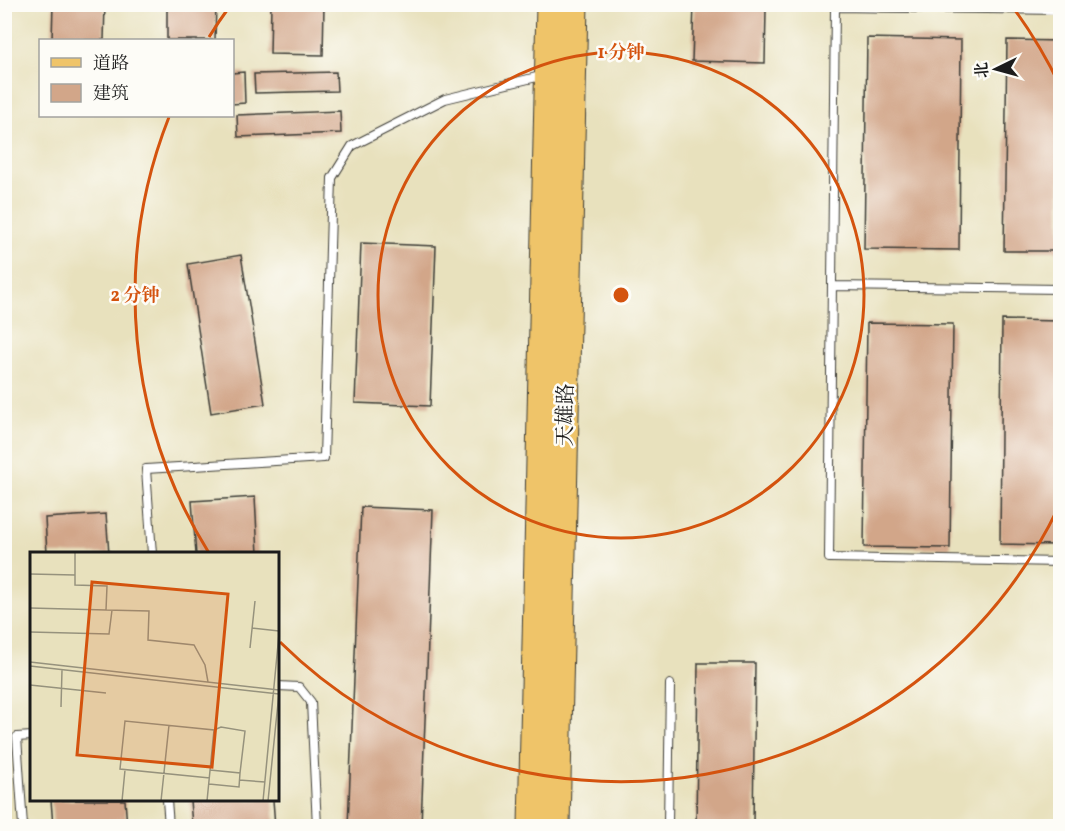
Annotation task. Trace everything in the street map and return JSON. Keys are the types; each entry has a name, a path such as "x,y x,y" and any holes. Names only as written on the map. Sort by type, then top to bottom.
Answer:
{"main road":[{"name":"天雄路","path":"532,826 550,4"},
{"name":"天雄路","path":"556,826 574,4"}],"lane":[{"path":"1060,10 835,6 829,558 1060,562"},
{"path":"152,552 146,469 324,458 332,177 352,146 445,99 548,75"},
{"path":"832,286 1060,290"},
{"path":"668,826 670,684"},
{"path":"279,686 299,687 310,702 317,826"},
{"path":"23,826 17,737 30,736"},
{"path":"167,801 169,826"}],"building":[{"path":"53,4 105,4 104,39 52,39"},
{"path":"167,4 216,4 215,39 167,39"},
{"path":"271,4 324,4 323,55 270,54"},
{"path":"694,4 754,4 754,9 766,9 765,63 692,61"},
{"path":"867,38 961,40 959,250 864,249"},
{"path":"1007,40 1060,41 1060,251 1004,251"},
{"path":"244,72 245,103 234,104 234,73"},
{"path":"336,72 337,91 255,93 254,74"},
{"path":"340,111 341,133 238,137 237,115"},
{"path":"361,243 436,246 430,406 355,403"},
{"path":"241,255 265,404 211,413 188,264"},
{"path":"1002,320 1060,321 1060,545 1000,544"},
{"path":"867,323 953,324 950,548 864,547"},
{"path":"255,497 258,552 196,552 192,501"},
{"path":"361,507 433,510 421,826 348,826"},
{"path":"106,514 109,552 47,552 45,518"},
{"path":"698,663 755,663 753,826 696,826"},
{"path":"51,801 125,801 127,826 53,826"},
{"path":"190,801 273,801 275,826 192,826"}]}
